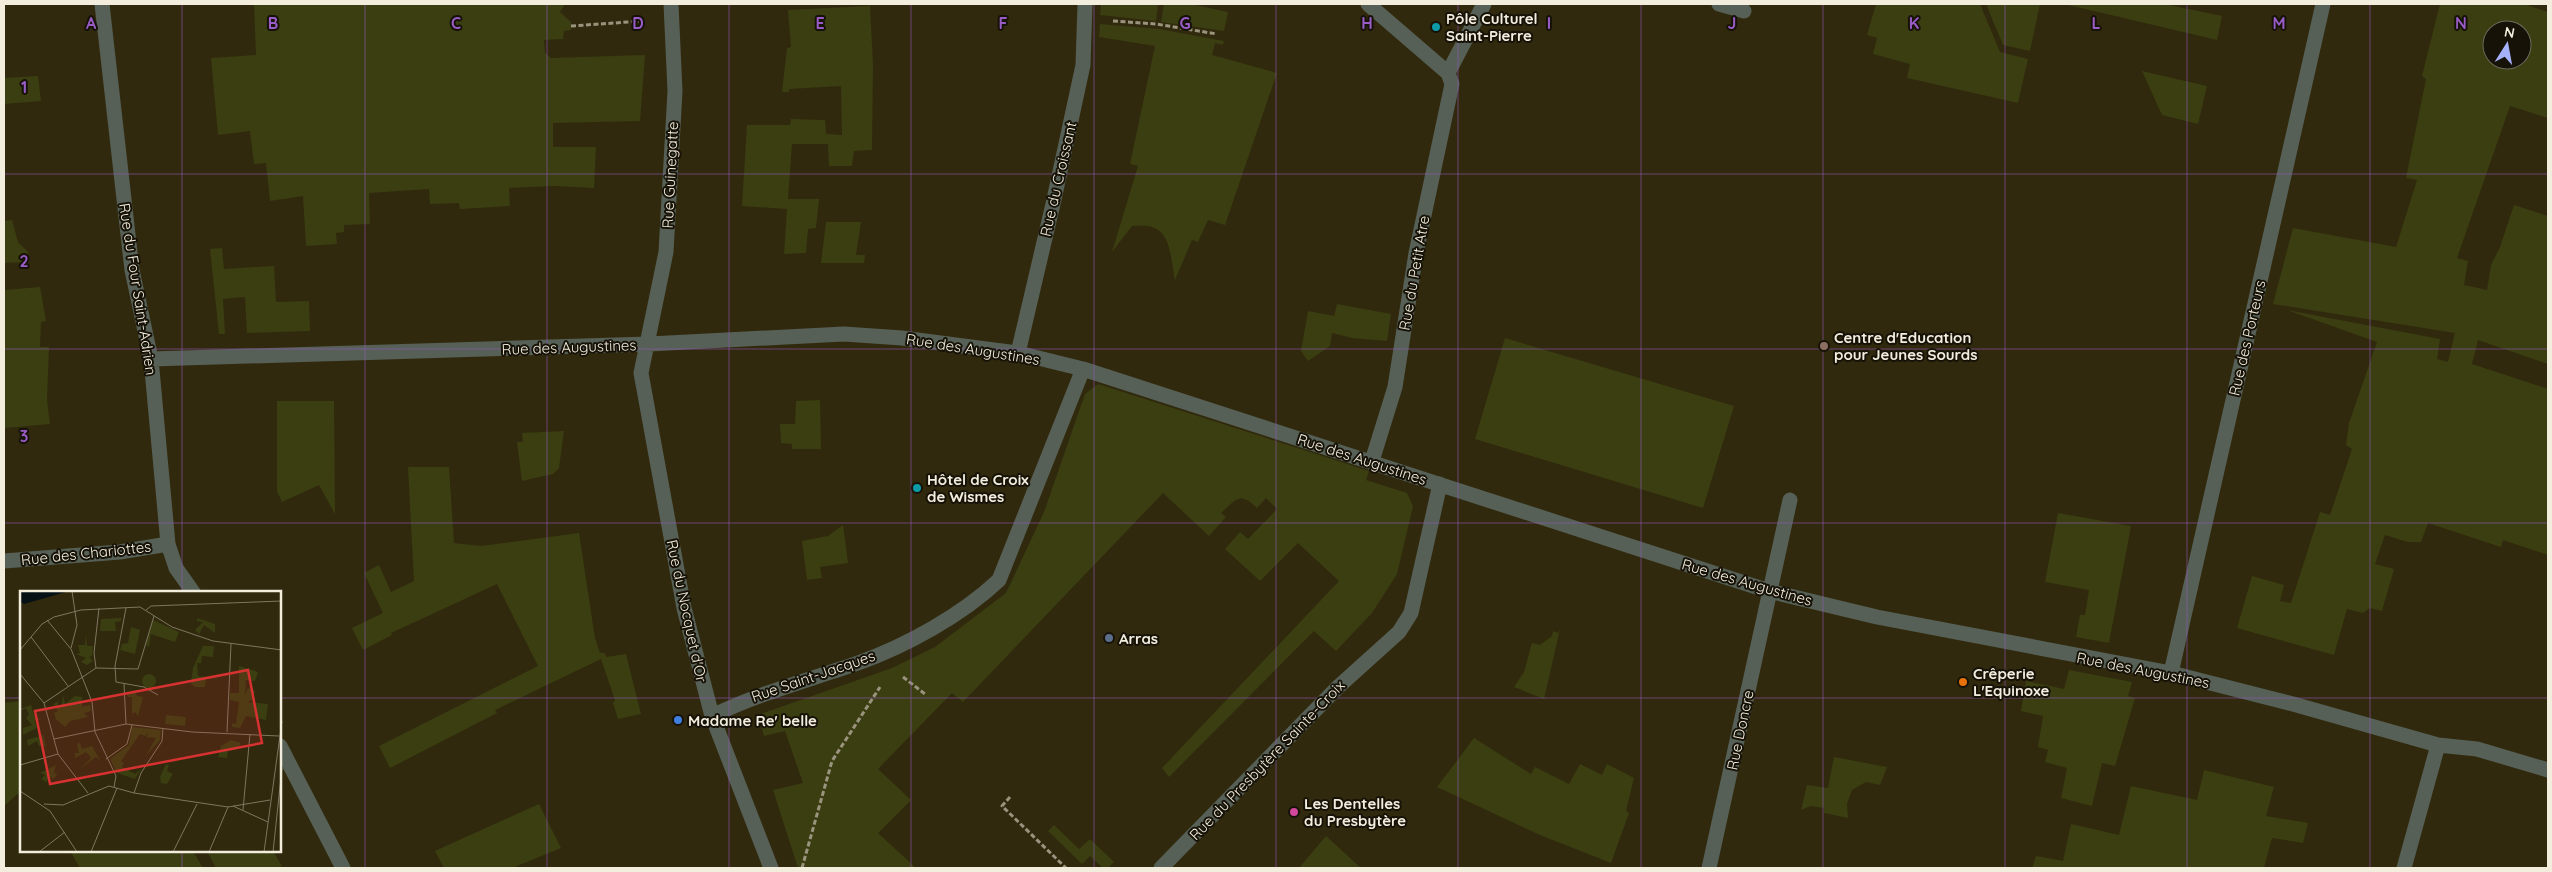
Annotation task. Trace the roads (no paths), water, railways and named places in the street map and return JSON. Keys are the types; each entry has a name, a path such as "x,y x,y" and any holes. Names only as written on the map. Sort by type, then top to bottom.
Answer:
{"street":[{"name":"Rue du Four Saint-Adrien","path":"102,4 132,270 151,359 168,544 176,568 192,591"},
{"name":"Rue Guinegatte","path":"649,344 666,252 675,91 671,4"},
{"name":"Rue du Croissant","path":"1018,353 1083,65 1086,4"},
{"path":"1368,4 1450,78"},
{"name":"Rue du Petit Atre","path":"1372,461 1395,387 1416,252 1450,78 1484,4"},
{"path":"1719,4 1744,11"},
{"name":"Rue des Porteurs","path":"2171,673 2323,4"},
{"name":"Rue des Augustines","path":"151,359 649,344 844,334 902,338 1018,353 1082,369 1372,461 1769,591 1877,618 2171,673 2293,704 2438,745 2477,749 2548,770"},
{"name":"Rue du Nocquet d'Or","path":"649,344 642,373 643,382 684,608 712,716 771,868"},
{"name":"Rue Saint-Jacques","path":"712,716 745,700 861,662 889,650 938,625 999,580 1082,369"},
{"name":"Rue du Presbytère Sainte-Croix","path":"1161,868 1338,687 1375,652 1400,632 1411,613 1440,484"},
{"name":"Rue Doncre","path":"1709,868 1790,500"},
{"name":"Rue des Chariottes","path":"4,561 120,552 168,544"},
{"path":"2404,868 2438,745"},
{"path":"281,748 343,868"}],"place":[{"name":"Pôle Culturel Saint-Pierre","path":"1436,27"},
{"name":"Centre d'Education pour Jeunes Sourds","path":"1824,346"},
{"name":"Hôtel de Croix de Wismes","path":"917,488"},
{"name":"Arras","path":"1109,638"},
{"name":"Crêperie L'Equinoxe","path":"1963,682"},
{"name":"Madame Re' belle","path":"678,720"},
{"name":"Les Dentelles du Presbytère","path":"1294,812"}]}
